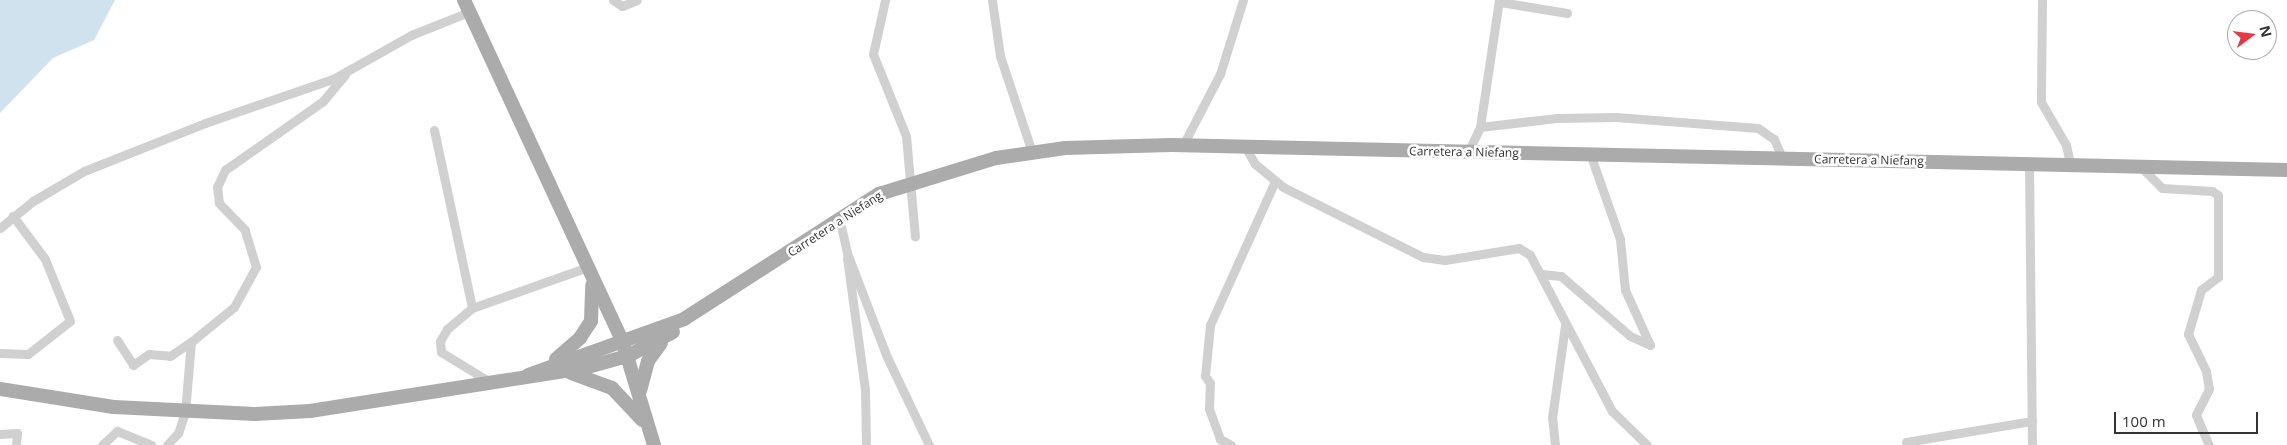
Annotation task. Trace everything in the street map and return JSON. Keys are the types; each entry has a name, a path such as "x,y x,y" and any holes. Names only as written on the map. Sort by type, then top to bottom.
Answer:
{"main road":[{"path":"466,6 626,350 652,440"},
{"name":"Carretera a Niefang","path":"684,319 840,222 879,194 913,181 1032,152 1183,145 1246,148 2029,163 2287,170"},
{"path":"543,369 580,338 590,321 594,306 590,271"},
{"path":"639,392 655,349 684,319"},
{"path":"528,375 543,369 626,350 645,336 684,319"},
{"path":"614,323 622,333 645,336"},
{"path":"0,389 114,407 184,412 310,411 528,375 566,372 673,332"},
{"path":"566,372 612,388 634,406 652,440"}],"street":[{"path":"613,0 622,6 637,0"},
{"path":"885,0 873,54 906,136 913,181 916,237"},
{"path":"992,0 1000,56 1032,152"},
{"path":"1183,145 1220,74 1243,0"},
{"path":"2042,0 2041,102 2066,145 2070,164"},
{"path":"1468,152 1480,127 1500,1 1567,13"},
{"path":"0,228 13,216 59,185 128,152 348,71 466,6"},
{"path":"117,340 133,365 149,354 170,356 191,342 234,307 256,267 245,230 218,203 217,187 226,170 323,101 348,71"},
{"path":"1480,127 1557,118 1616,117 1758,128 1774,139 1782,158"},
{"path":"434,130 472,308"},
{"path":"1246,148 1255,164 1275,181 1423,257 1445,260 1519,248 1541,274 1565,326 1612,411 1648,445"},
{"path":"1541,274 1561,276 1630,336 1650,344 1625,290 1620,239 1590,154"},
{"path":"2029,163 2032,445"},
{"path":"2140,166 2162,188 2212,191 2218,195 2218,277 2201,290 2188,334 2208,378 2209,391 2196,415 2209,445"},
{"path":"1231,445 1220,439 1209,409 1210,383 1205,376 1210,325 1275,181"},
{"path":"0,354 28,354 70,321 45,259 13,216"},
{"path":"840,222 847,252 908,405 929,445"},
{"path":"847,252 847,282 866,389 866,445"},
{"path":"490,382 441,352 440,341 447,329 472,308 590,271"},
{"path":"1555,445 1552,418 1565,326"},
{"path":"167,445 178,433 184,412 191,342"},
{"path":"1906,442 2032,421"},
{"path":"102,445 117,431 151,445"},
{"path":"0,434 17,433 16,445"}],"water":[{"path":"0,0 115,0 94,40 53,58 0,113"}]}
